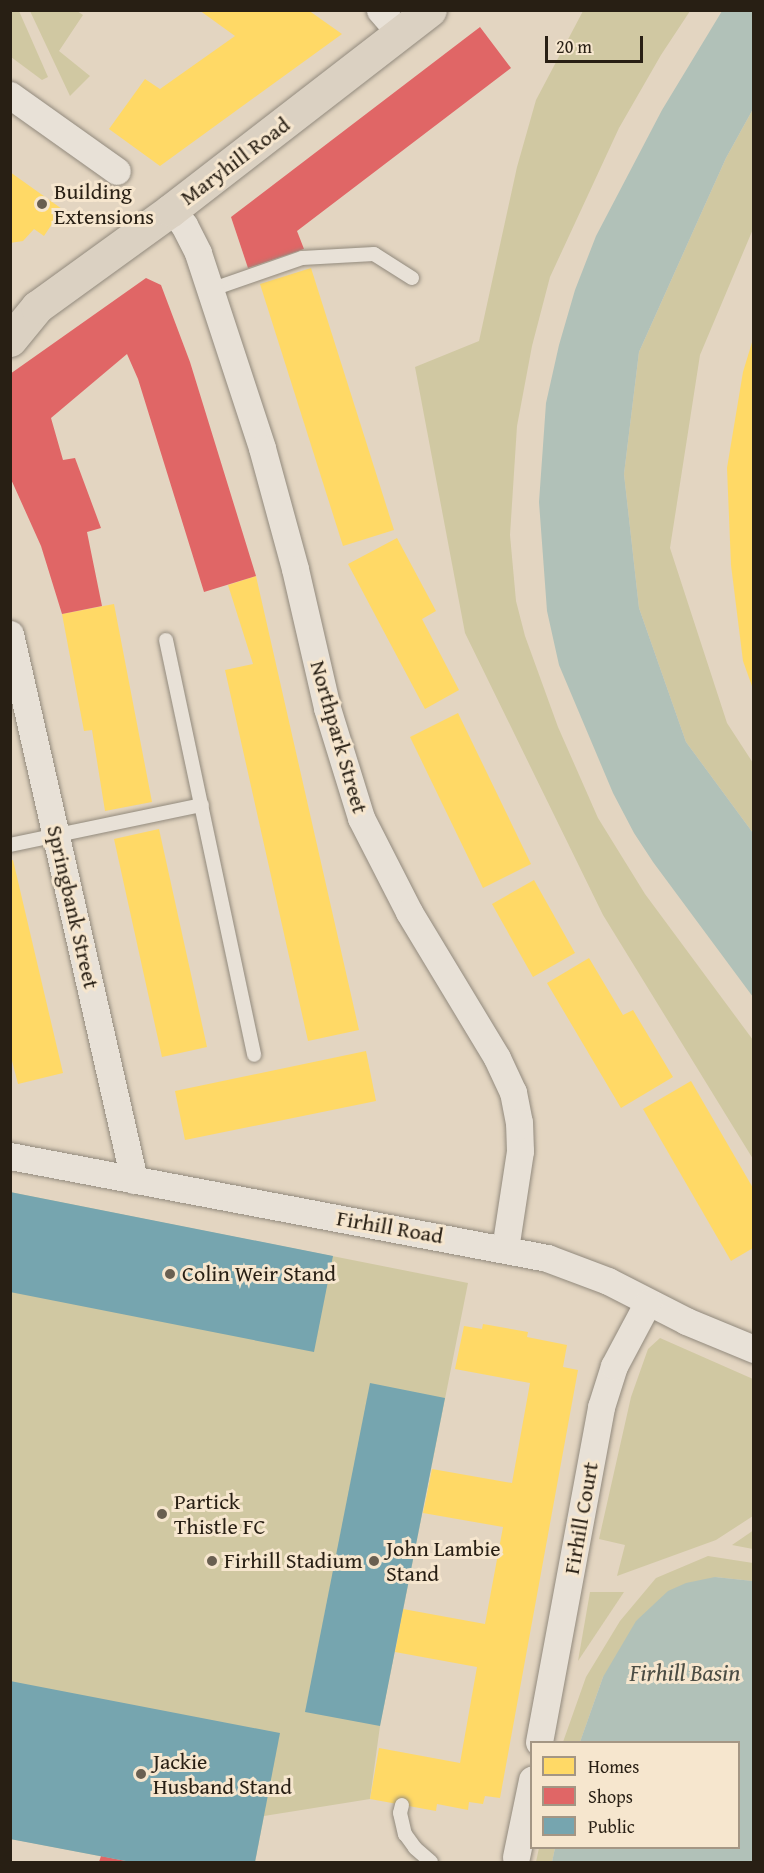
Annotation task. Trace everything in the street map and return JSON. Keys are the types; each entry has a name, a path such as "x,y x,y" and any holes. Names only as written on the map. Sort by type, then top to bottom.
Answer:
{"main road":[{"name":"Maryhill Road","path":"10,340 24,304 171,210 390,22 430,10"}],"street":[{"path":"10,95 117,171"},
{"name":"Northpark Street","path":"171,210 195,245 274,490 327,708 352,795 404,902 497,1058 513,1092 519,1122 520,1151 505,1249"},
{"name":"Springbank Street","path":"10,634 58,835 134,1180"},
{"name":"Firhill Road","path":"10,1156 505,1249 572,1266 753,1349"},
{"name":"Firhill Court","path":"539,1741 601,1407 614,1366 648,1302"},
{"path":"515,1860 530,1785"}],"lane":[{"path":"210,290 302,258 374,254 412,278"},
{"path":"166,640 254,1055"},
{"path":"10,845 202,805"},
{"path":"402,1805 400,1813 405,1834 415,1848 431,1863"}],"shaded area":[{"path":"11,10 19,11 48,77 42,80 11,57"},
{"path":"30,11 77,11 83,15 59,51 90,76 70,96"},
{"path":"583,11 690,11 661,55 619,128 550,277 532,346 517,426 510,535 516,601 525,636 558,727 598,818 645,894 753,1040 753,1159 603,915 465,633 415,367 479,341 517,167 536,100"},
{"path":"753,109 753,229 700,355 670,548 727,723 753,763 753,833 686,742 639,608 624,474 639,352 726,158"},
{"name":"Firhill Stadium","path":"10,1192 468,1283 380,1726 370,1799 264,1816 255,1862 131,1862 11,1839"},
{"path":"660,1338 753,1379 753,1516 716,1540 617,1576 625,1545 599,1539 631,1397 648,1349"},
{"path":"753,1530 753,1549 732,1545 751,1532"},
{"path":"708,1556 753,1563 753,1581 715,1577 603,1677 580,1741 563,1741 586,1677 620,1621 656,1578"},
{"path":"590,1592 624,1592 578,1661"},
{"path":"539,1849 555,1849 552,1862 536,1862"}],"water":[{"path":"722,11 753,11 753,109 726,158 639,352 624,474 639,608 686,742 753,833 753,997 653,862 634,833 613,793 559,665 547,611 539,502 546,403 559,345 575,290 596,236 662,110"},
{"name":"Firhill Basin","path":"715,1577 753,1581 752,1862 552,1862 555,1849 740,1849 740,1741 580,1741 603,1677 636,1621 668,1591 686,1583"}],"building: Homes":[{"path":"199,10 308,10 342,34 160,166 109,129 145,79 160,89 235,36"},
{"name":"Building Extensions","path":"10,172 62,209 44,236 34,229 23,241 10,243"},
{"path":"311,268 394,530 343,546 260,284"},
{"path":"753,339 753,689 743,661 731,565 727,468 743,372"},
{"path":"397,538 436,611 422,619 459,690 425,709 348,564"},
{"path":"256,576 359,1030 308,1041 225,670 253,664 228,585"},
{"path":"114,604 152,802 105,811 92,730 84,731 62,614"},
{"path":"458,713 531,864 483,888 410,737"},
{"path":"159,829 207,1047 162,1057 114,839"},
{"path":"13,860 63,1073 18,1084 10,1053 10,861"},
{"path":"534,880 575,953 533,977 492,904"},
{"path":"589,958 623,1015 633,1010 673,1077 621,1108 547,983"},
{"path":"366,1051 376,1101 185,1140 175,1091"},
{"path":"691,1081 753,1188 753,1248 731,1261 643,1109"},
{"path":"483,1324 528,1332 527,1337 567,1345 563,1367 578,1370 500,1798 485,1796 483,1804 469,1802 468,1810 437,1804 436,1811 370,1799 379,1748 460,1763 477,1667 395,1652 403,1609 485,1624 503,1527 423,1513 432,1469 512,1483 530,1383 455,1369 464,1326 482,1329"}],"building: Shops":[{"path":"480,27 511,68 297,231 304,249 248,268 231,217"},
{"path":"146,278 161,285 190,362 256,576 204,592 138,379 127,354 51,418 63,460 75,458 101,528 87,532 102,606 62,614 41,546 10,477 10,374"},
{"path":"101,1856 126,1861 99,1862"}],"building: Public":[{"name":"Colin Weir Stand","path":"10,1192 333,1256 314,1352 10,1292"},
{"name":"John Lambie Stand","path":"370,1383 445,1398 380,1726 305,1712"},
{"name":"Jackie Husband Stand","path":"10,1681 280,1733 255,1862 131,1862 10,1839"}],"place":[{"name":"Building Extensions","path":"42,204"},
{"name":"Colin Weir Stand","path":"170,1274"},
{"name":"Partick Thistle FC","path":"162,1514"},
{"name":"Firhill Stadium","path":"212,1561"},
{"name":"John Lambie Stand","path":"374,1561"},
{"name":"Jackie Husband Stand","path":"141,1774"}]}
